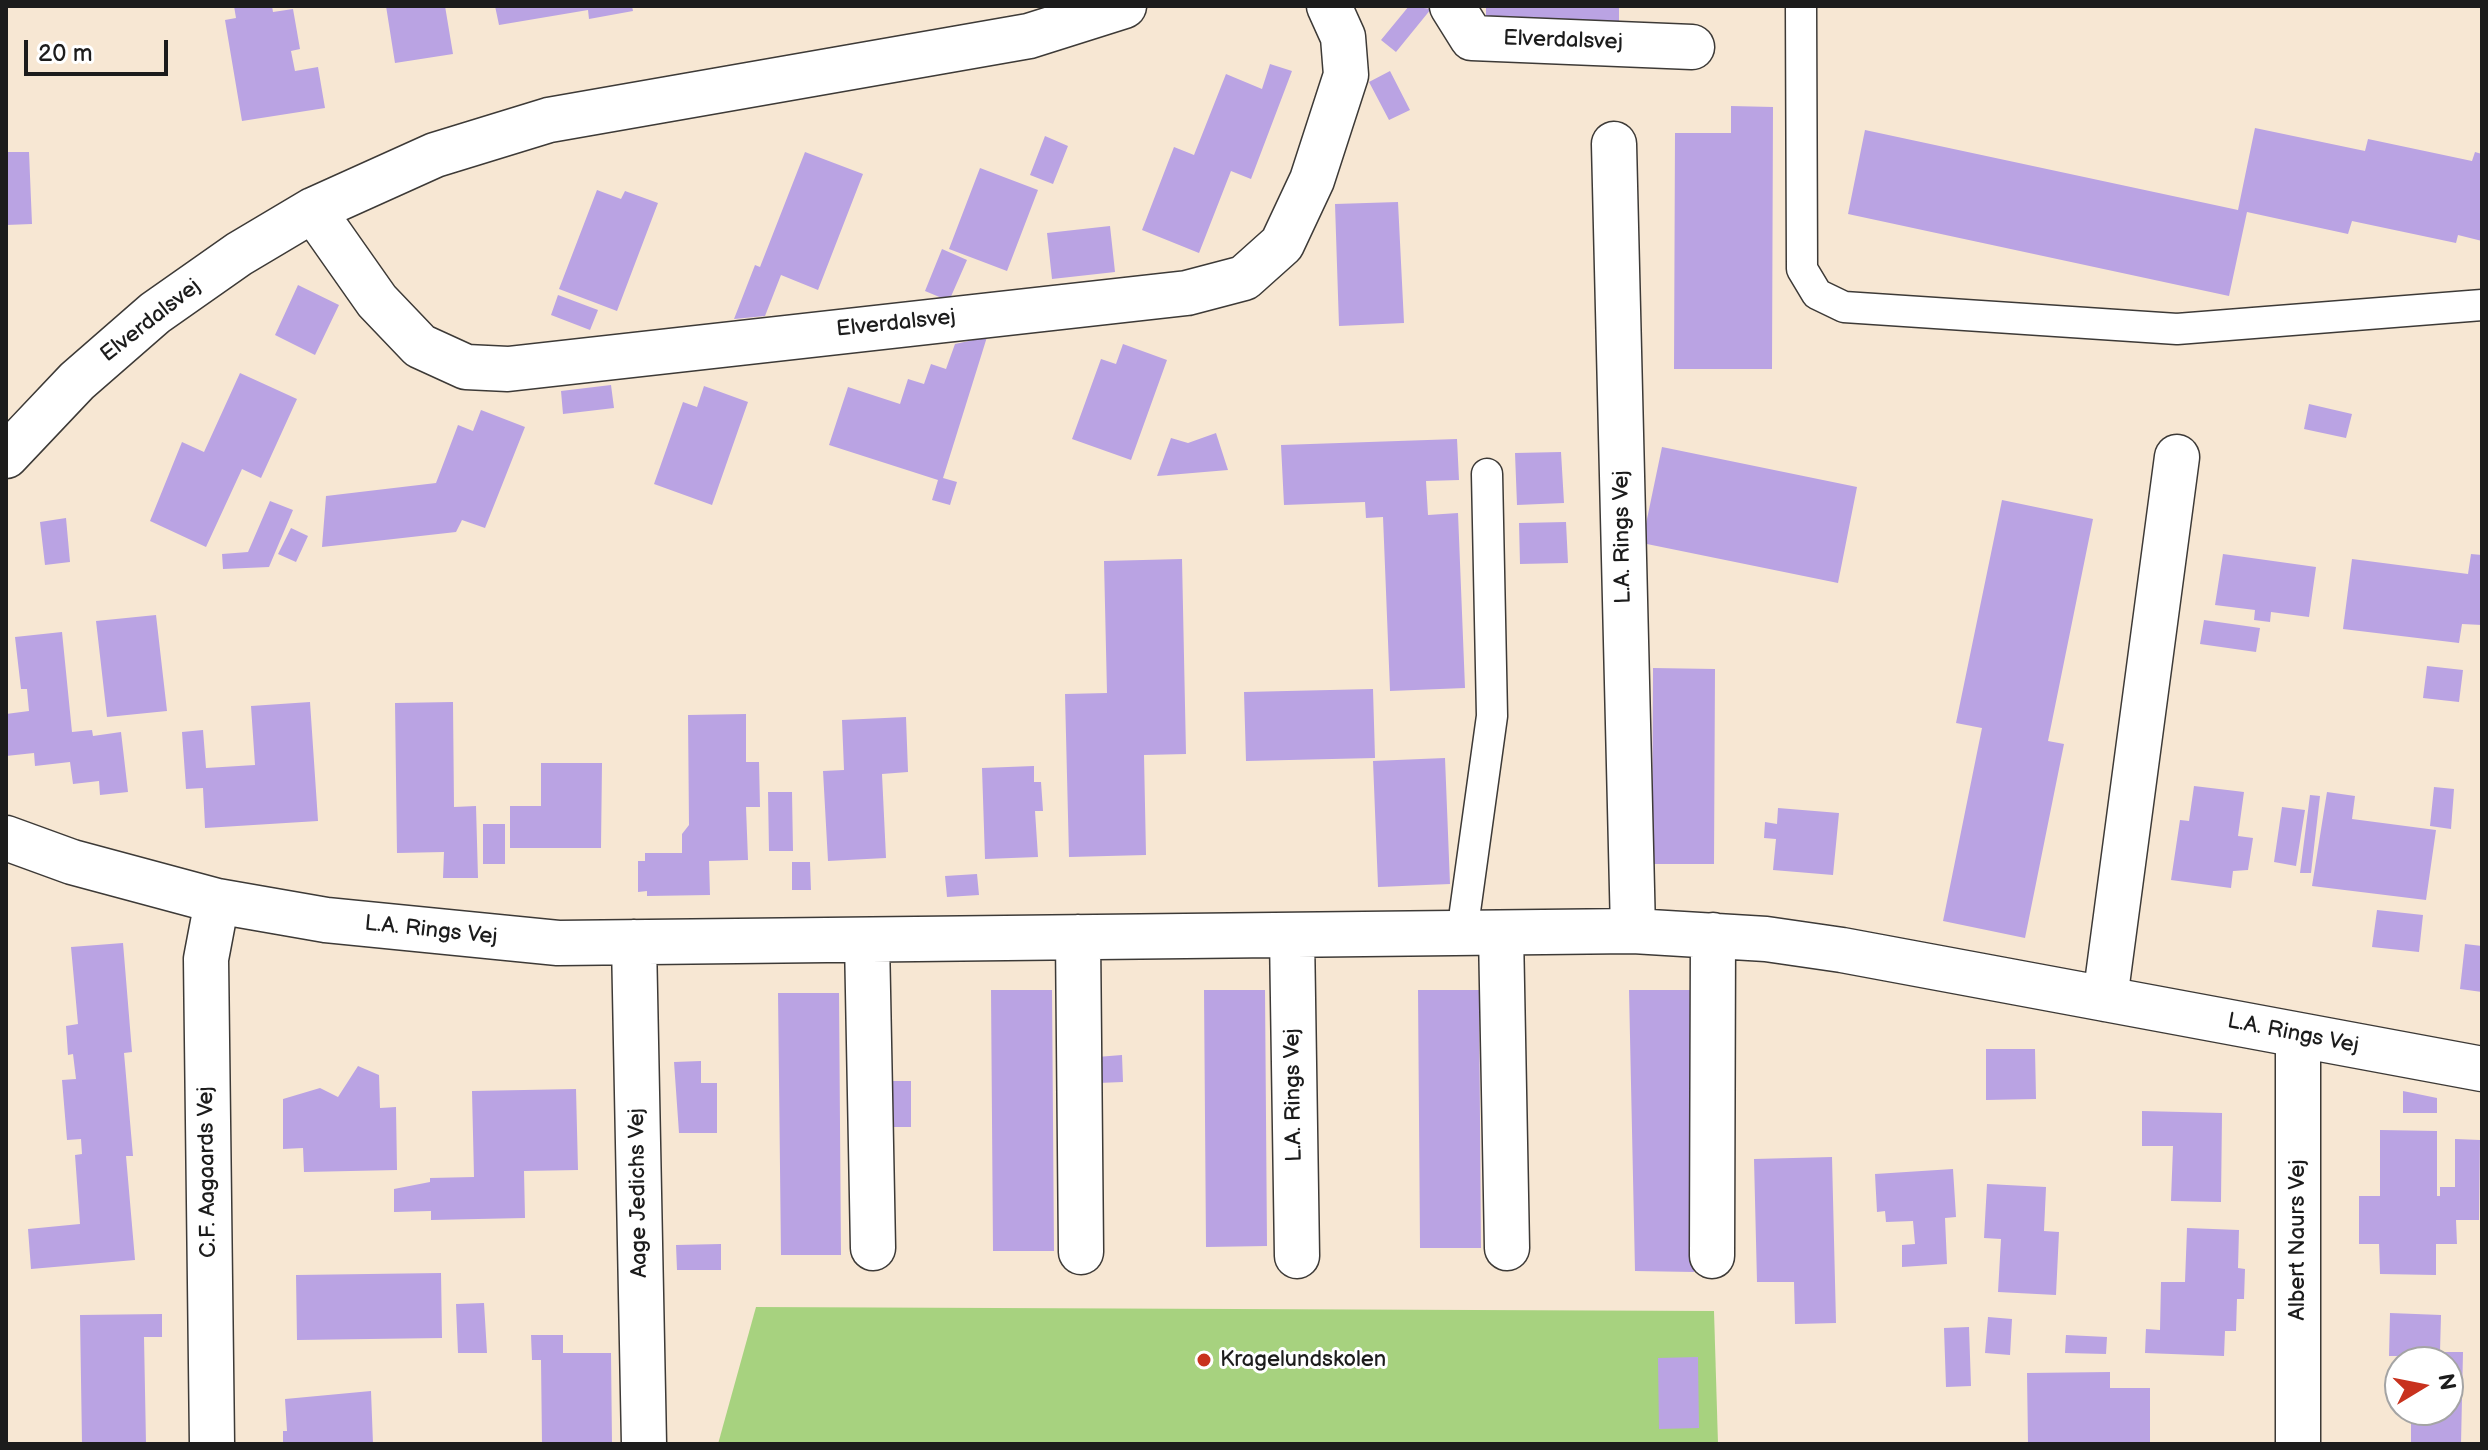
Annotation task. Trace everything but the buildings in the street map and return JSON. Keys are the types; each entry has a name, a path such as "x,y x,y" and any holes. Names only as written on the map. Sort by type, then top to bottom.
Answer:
{"street":[{"name":"Elverdalsvej","path":"6,456 77,381 155,313 239,254 313,210 435,155 549,120 1029,36 1124,6"},
{"name":"Elverdalsvej","path":"313,210 377,301 420,346 466,367 508,369 1187,293 1244,278 1282,244 1312,180 1346,75 1343,37 1329,6"},
{"name":"Elverdalsvej","path":"1452,6 1472,38 1692,47"},
{"name":"L.A. Rings Vej","path":"1614,144 1633,931"},
{"path":"2105,999 2177,457"},
{"name":"L.A. Rings Vej","path":"6,838 72,862 217,901 326,920 558,943 1633,931 1713,935 1842,950 2482,1069"},
{"name":"C.F. Aagaards Vej","path":"212,1444 206,959 217,901"},
{"path":"1482,933 1507,1248"},
{"name":"L.A. Rings Vej","path":"1292,935 1297,1256"},
{"path":"1712,1256 1713,935"},
{"path":"1078,937 1081,1252"},
{"path":"867,940 873,1248"},
{"name":"Aage Jedichs Vej","path":"634,942 644,1444"},
{"name":"Albert Naurs Vej","path":"2298,1035 2298,1444"}],"lane":[{"path":"1801,6 1802,269 1817,294 1844,307 2177,329 2482,305"},
{"path":"1482,933 1492,716 1487,474"}],"green space":[{"name":"Kragelundskolen","path":"756,1307 1714,1311 1718,1444 718,1444"}],"place":[{"name":"Kragelundskolen","path":"1204,1360"}]}
